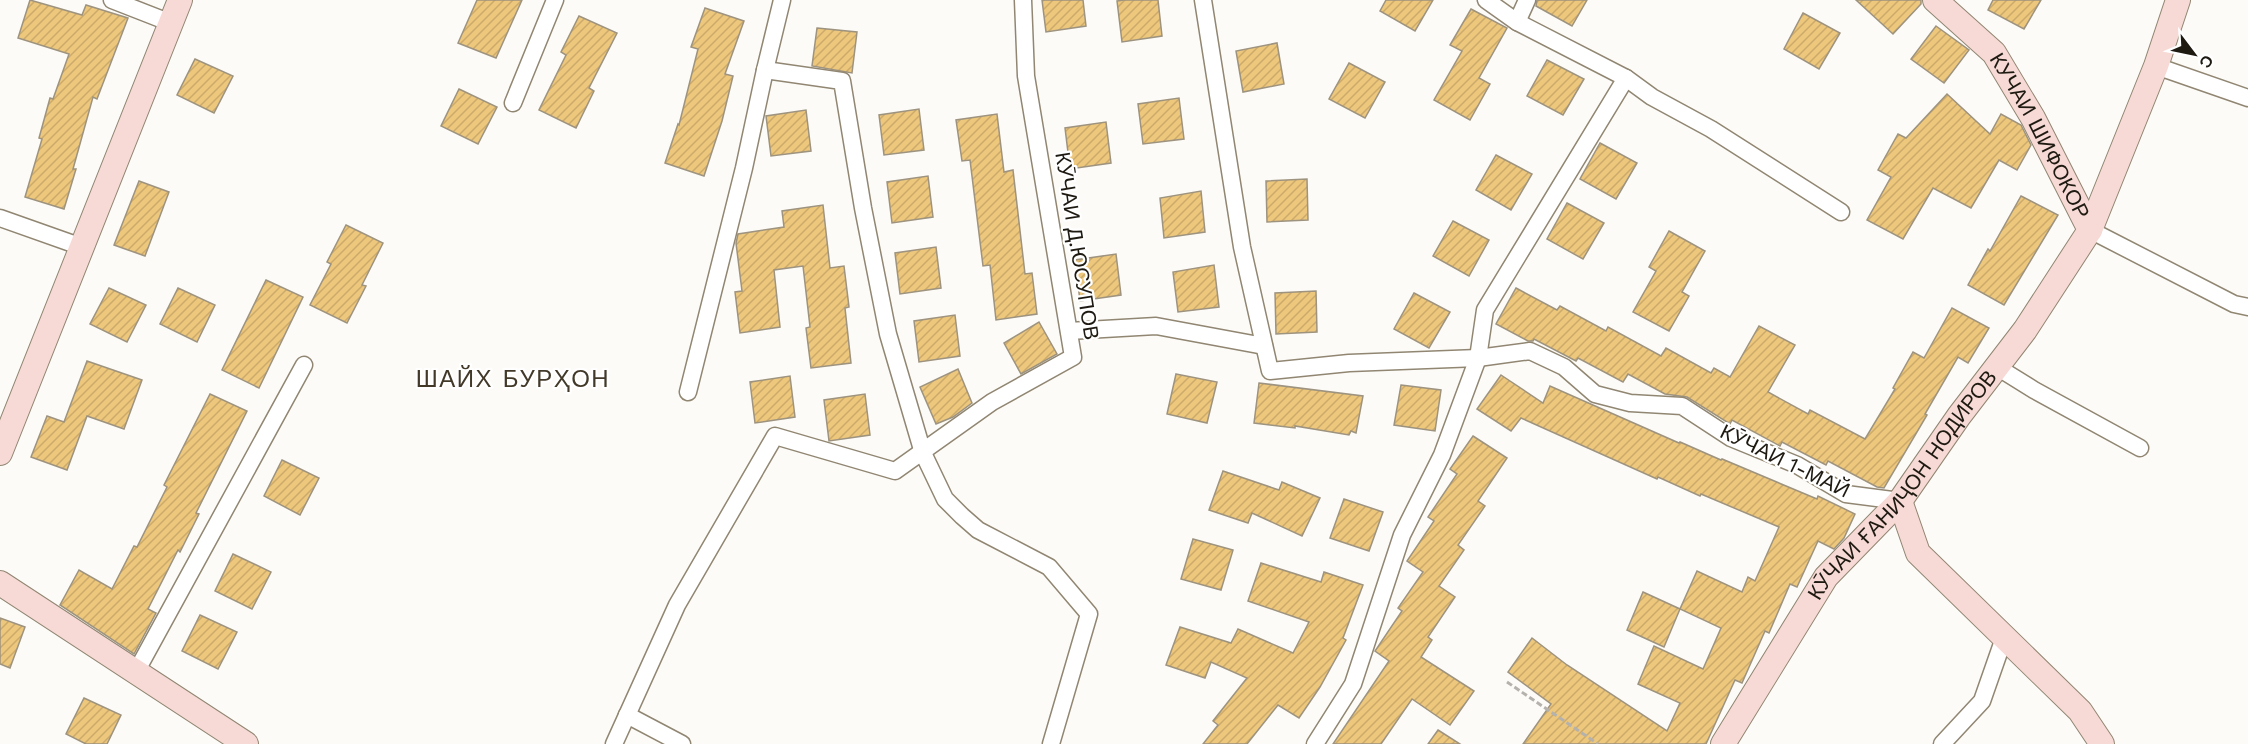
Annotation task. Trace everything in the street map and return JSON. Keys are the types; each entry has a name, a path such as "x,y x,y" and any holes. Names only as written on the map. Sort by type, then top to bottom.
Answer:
{"street":[{"path":"112,0 171,22"},
{"path":"0,453 180,0"},
{"path":"513,103 555,0"},
{"path":"688,392 744,168 782,0"},
{"name":"КӮЧАИ Д.ЮСУПОВ","path":"923,453 992,402 1073,357 1026,76 1023,0"},
{"path":"1069,331 1156,326 1264,346 1242,247 1203,0"},
{"path":"1486,0 1517,22 1626,78 1652,97 1711,129 1841,212"},
{"path":"1517,22 1527,0"},
{"name":"КУЧАИ ШИФОКОР","path":"1935,0 1994,53 2033,118 2090,230 2234,304 2248,308"},
{"name":"КӮЧАИ ҒАНИҶОН НОДИРОВ","path":"1723,744 1826,577 1900,501 1959,416 2025,330 2090,230 2156,66 2178,0"},
{"path":"2156,66 2248,98"},
{"path":"765,70 842,81 863,208 888,334 923,453 945,499 978,530 1050,567 1089,614 1051,744"},
{"path":"1315,744 1353,684 1402,535 1442,455 1478,358 1485,310 1626,78"},
{"path":"0,218 82,247"},
{"name":"КӮЧАИ 1-МАЙ","path":"1264,346 1270,371 1349,363 1478,358 1530,351 1564,367 1595,394 1630,403 1682,406 1731,438 1797,465 1846,494 1900,501"},
{"path":"136,672 304,365"},
{"path":"1997,367 2140,448"},
{"path":"614,744 677,605 774,436 895,471 923,453"},
{"path":"1900,501 1918,553 2080,711 2102,744"},
{"path":"0,583 246,744"},
{"path":"1942,744 1982,701 2004,638"},
{"path":"627,715 682,744"}],"path":[{"path":"1508,682 1598,744"}],"building":[{"path":"30,0 82,15 86,5 128,18 97,99 93,97 64,209 25,197 42,139 39,138 50,98 53,99 69,54 18,38"},
{"path":"477,0 522,0 496,58 458,43"},
{"path":"1042,0 1083,0 1086,26 1046,32"},
{"path":"1158,0 1162,36 1122,42 1117,1"},
{"path":"1386,0 1433,0 1415,31 1380,11"},
{"path":"1537,0 1587,0 1572,26 1536,6"},
{"path":"1856,0 1921,0 1921,4 1893,34"},
{"path":"1993,0 2041,0 2024,29 1988,10"},
{"path":"705,8 744,21 725,74 733,76 722,121 704,176 665,163 679,125 698,49 691,47"},
{"path":"1471,9 1507,28 1479,78 1490,84 1470,120 1434,100 1462,51 1450,45"},
{"path":"1803,13 1840,33 1819,69 1784,49"},
{"path":"579,16 617,33 589,88 594,91 576,128 539,110 566,55 561,52"},
{"path":"1936,26 1969,50 1944,83 1911,59"},
{"path":"817,28 857,32 852,73 812,66"},
{"path":"1277,43 1284,84 1243,92 1236,51"},
{"path":"195,59 233,76 214,113 177,95"},
{"path":"1547,60 1584,79 1563,115 1527,96"},
{"path":"1349,63 1385,82 1365,118 1329,99"},
{"path":"459,89 497,107 478,144 441,126"},
{"path":"1947,94 1990,134 2001,114 2021,125 2031,145 2017,170 1999,160 1971,208 1933,188 1903,239 1867,220 1891,177 1878,170 1898,134 1906,138"},
{"path":"1179,98 1184,139 1143,144 1138,104"},
{"path":"919,109 924,150 884,155 879,115"},
{"path":"806,110 811,151 771,156 766,116"},
{"path":"997,114 1004,172 1013,170 1025,274 1032,273 1037,314 996,320 990,265 983,266 970,160 962,161 956,120"},
{"path":"1106,122 1111,163 1070,169 1065,128"},
{"path":"1600,143 1637,163 1616,199 1580,179"},
{"path":"1496,155 1532,174 1511,210 1476,190"},
{"path":"928,176 933,217 892,223 887,182"},
{"path":"1307,179 1308,220 1267,222 1266,181"},
{"path":"139,181 169,192 145,256 114,245"},
{"path":"1201,191 1205,232 1164,238 1160,198"},
{"path":"2021,196 2058,215 2004,305 1968,285"},
{"path":"1567,203 1604,223 1583,259 1547,239"},
{"path":"823,205 830,268 844,266 849,307 845,308 851,363 811,368 806,328 810,327 803,266 774,270 780,327 740,333 735,292 742,291 736,243 738,234 784,227 782,211"},
{"path":"1453,221 1489,240 1469,276 1433,256"},
{"path":"346,225 383,243 362,285 366,286 347,323 310,305 331,264 327,262"},
{"path":"1669,231 1705,251 1682,292 1689,296 1669,331 1633,312 1656,271 1649,267"},
{"path":"936,247 941,288 900,294 895,253"},
{"path":"1116,254 1121,295 1080,301 1075,260"},
{"path":"1214,265 1219,307 1178,312 1173,272"},
{"path":"266,280 303,297 259,388 222,370"},
{"path":"109,288 146,305 127,342 90,324"},
{"path":"178,288 215,305 197,342 160,324"},
{"path":"1516,288 1557,310 1560,306 1606,331 1608,327 1661,356 1666,348 1711,373 1714,368 1730,377 1759,326 1795,345 1768,392 1808,414 1810,410 1865,439 1895,389 1893,388 1913,352 1924,358 1952,308 1989,328 1968,363 1958,357 1884,488 1877,487 1828,461 1826,465 1782,442 1780,446 1732,420 1730,424 1687,397 1665,394 1628,374 1623,382 1578,358 1576,361 1534,339 1528,341 1496,324"},
{"path":"1316,291 1317,332 1276,334 1275,293"},
{"path":"1414,293 1450,312 1429,348 1394,329"},
{"path":"955,315 960,356 919,362 914,321"},
{"path":"1039,322 1057,354 1021,374 1004,343"},
{"path":"87,361 142,380 124,429 87,416 67,470 31,457 47,416 64,422"},
{"path":"958,369 972,403 953,417 936,424 920,387"},
{"path":"1176,374 1217,382 1207,423 1167,414"},
{"path":"1501,375 1543,403 1550,386 1679,443 1817,499 1818,496 1855,514 1844,538 1834,549 1818,541 1797,587 1790,584 1769,633 1765,631 1742,683 1735,680 1706,744 1523,744 1551,704 1508,672 1532,638 1567,665 1667,731 1680,703 1638,684 1654,646 1703,669 1721,628 1680,609 1697,571 1742,592 1748,577 1755,581 1779,527 1658,477 1657,479 1521,418 1511,431 1477,409"},
{"path":"790,376 795,417 755,423 750,382"},
{"path":"1259,383 1363,396 1356,433 1351,431 1349,435 1295,426 1295,428 1254,423"},
{"path":"1401,385 1441,390 1435,431 1394,425"},
{"path":"210,394 247,411 196,513 199,514 180,552 178,550 148,609 156,613 134,654 60,605 79,570 112,589 134,546 137,547 167,487 164,485"},
{"path":"865,394 870,435 829,441 824,400"},
{"path":"1473,436 1507,458 1478,501 1485,506 1458,545 1464,550 1439,586 1455,597 1428,637 1432,640 1421,657 1474,691 1450,725 1412,699 1381,744 1333,744 1389,661 1375,651 1402,611 1398,608 1423,572 1407,561 1434,521 1428,517 1457,474 1450,469"},
{"path":"282,460 319,478 300,515 264,496"},
{"path":"1223,471 1279,490 1282,482 1320,498 1302,536 1252,513 1248,523 1209,510"},
{"path":"1344,499 1383,512 1369,551 1330,538"},
{"path":"1193,539 1233,550 1221,590 1181,579"},
{"path":"233,554 271,572 252,609 215,591"},
{"path":"1261,563 1321,582 1324,572 1363,585 1343,638 1346,640 1320,687 1299,718 1278,705 1247,744 1203,744 1218,725 1213,721 1247,678 1211,662 1205,678 1166,665 1180,627 1231,643 1238,629 1293,653 1309,622 1248,601"},
{"path":"1643,592 1680,609 1664,647 1627,630"},
{"path":"200,615 237,632 218,669 182,651"},
{"path":"0,618 25,627 10,668 0,664"},
{"path":"84,698 121,715 107,744 86,744 66,734"},
{"path":"1438,730 1460,744 1428,744"}],"district":[{"name":"ШАЙХ БУРҲОН","path":"513,379"}]}
